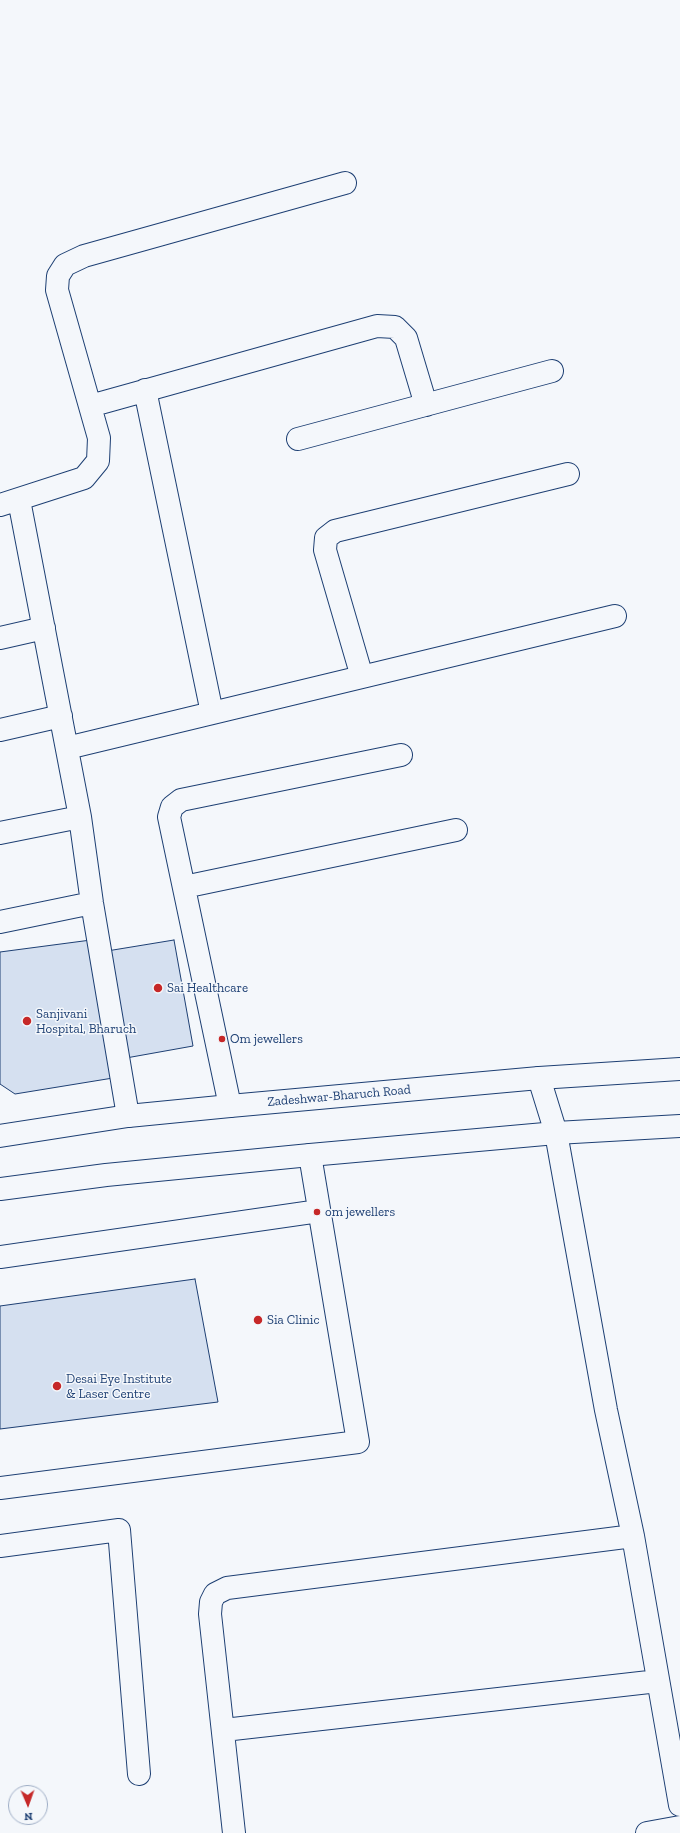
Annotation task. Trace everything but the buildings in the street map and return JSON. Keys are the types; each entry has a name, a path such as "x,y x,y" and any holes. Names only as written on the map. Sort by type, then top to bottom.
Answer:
{"street":[{"path":"128,1116 92,903 80,817 61,716 44,628 10,503 84,478 98,460 99,438 57,290 58,276 65,265 84,256 345,183"},
{"path":"90,406 377,326 395,327 406,338 426,405"},
{"path":"298,439 552,371"},
{"path":"145,390 212,714"},
{"path":"362,677 325,550 326,538 335,531 568,474"},
{"path":"67,748 615,616"},
{"path":"0,638 44,628"},
{"path":"0,730 61,716"},
{"path":"230,1106 169,817 172,807 181,800 401,755"},
{"path":"0,833 80,817"},
{"path":"184,887 456,830"},
{"path":"0,922 92,903"},
{"name":"Zadeshwar-Bharuch Road","path":"0,1136 128,1116 539,1078 680,1069"},
{"path":"539,1078 556,1133 606,1410 633,1536 680,1805"},
{"path":"0,1189 106,1175 310,1155 556,1133 680,1126"},
{"path":"0,1488 358,1442 310,1155"},
{"path":"0,1256 319,1211"},
{"path":"0,1546 119,1530 139,1774"},
{"path":"234,1833 224,1730 210,1614 211,1602 214,1594 227,1588 633,1536"},
{"path":"224,1730 658,1681"},
{"path":"647,1833 680,1827"}],"place":[{"name":"Sai Healthcare","path":"158,988"},
{"name":"Sanjivani Hospital, Bharuch","path":"27,1021"},
{"name":"Om jewellers","path":"222,1039"},
{"name":"om jewellers","path":"317,1212"},
{"name":"Sia Clinic","path":"258,1320"},
{"name":"Desai Eye Institute & Laser Centre","path":"57,1386"}]}
